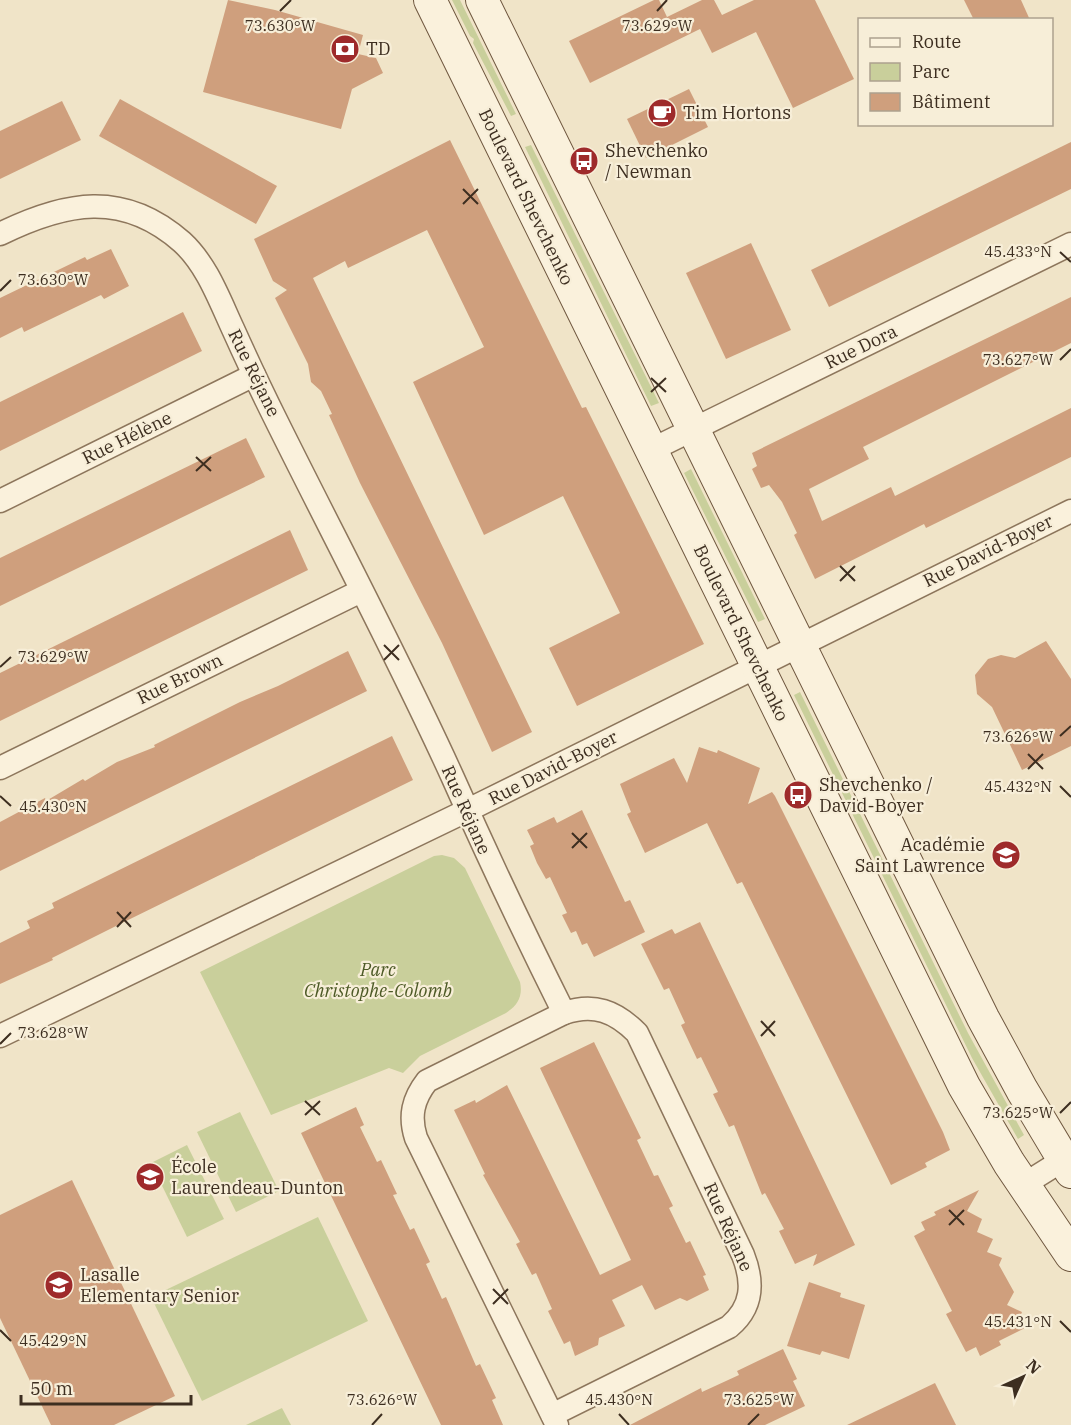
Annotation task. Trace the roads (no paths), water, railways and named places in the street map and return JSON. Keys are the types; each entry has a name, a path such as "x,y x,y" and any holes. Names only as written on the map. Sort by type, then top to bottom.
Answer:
{"street":[{"name":"Boulevard Shevchenko","path":"430,0 964,1086 1023,1185 1071,1255"},
{"path":"482,0 983,1018 1068,1163 1023,1185"},
{"name":"Rue Réjane","path":"0,234 31,218 57,210 94,205 117,208 153,222 184,244 198,260 209,278 564,1013 579,1008 597,1008 619,1017 637,1033 744,1255 749,1270 751,1290 746,1309 729,1327 555,1420"},
{"name":"Rue Dora","path":"651,450 1071,244"},
{"name":"Rue Hélène","path":"0,501 254,375"},
{"name":"Rue David-Boyer","path":"0,1036 466,811 1071,511"},
{"name":"Rue Brown","path":"0,768 361,591"},
{"path":"555,1420 416,1138 412,1115 414,1102 428,1081 564,1013"}],"place":[{"name":"TD","path":"345,49"},
{"name":"Tim Hortons","path":"662,113"},
{"name":"Shevchenko / Newman","path":"584,161"},
{"name":"Shevchenko / David-Boyer","path":"798,795"},
{"name":"Académie Saint Lawrence","path":"1006,855"},
{"name":"École Laurendeau-Dunton","path":"150,1177"},
{"name":"Lasalle Elementary Senior","path":"59,1285"}],"park label":[{"name":"Parc Christophe-Colomb","path":"378,980"}]}
